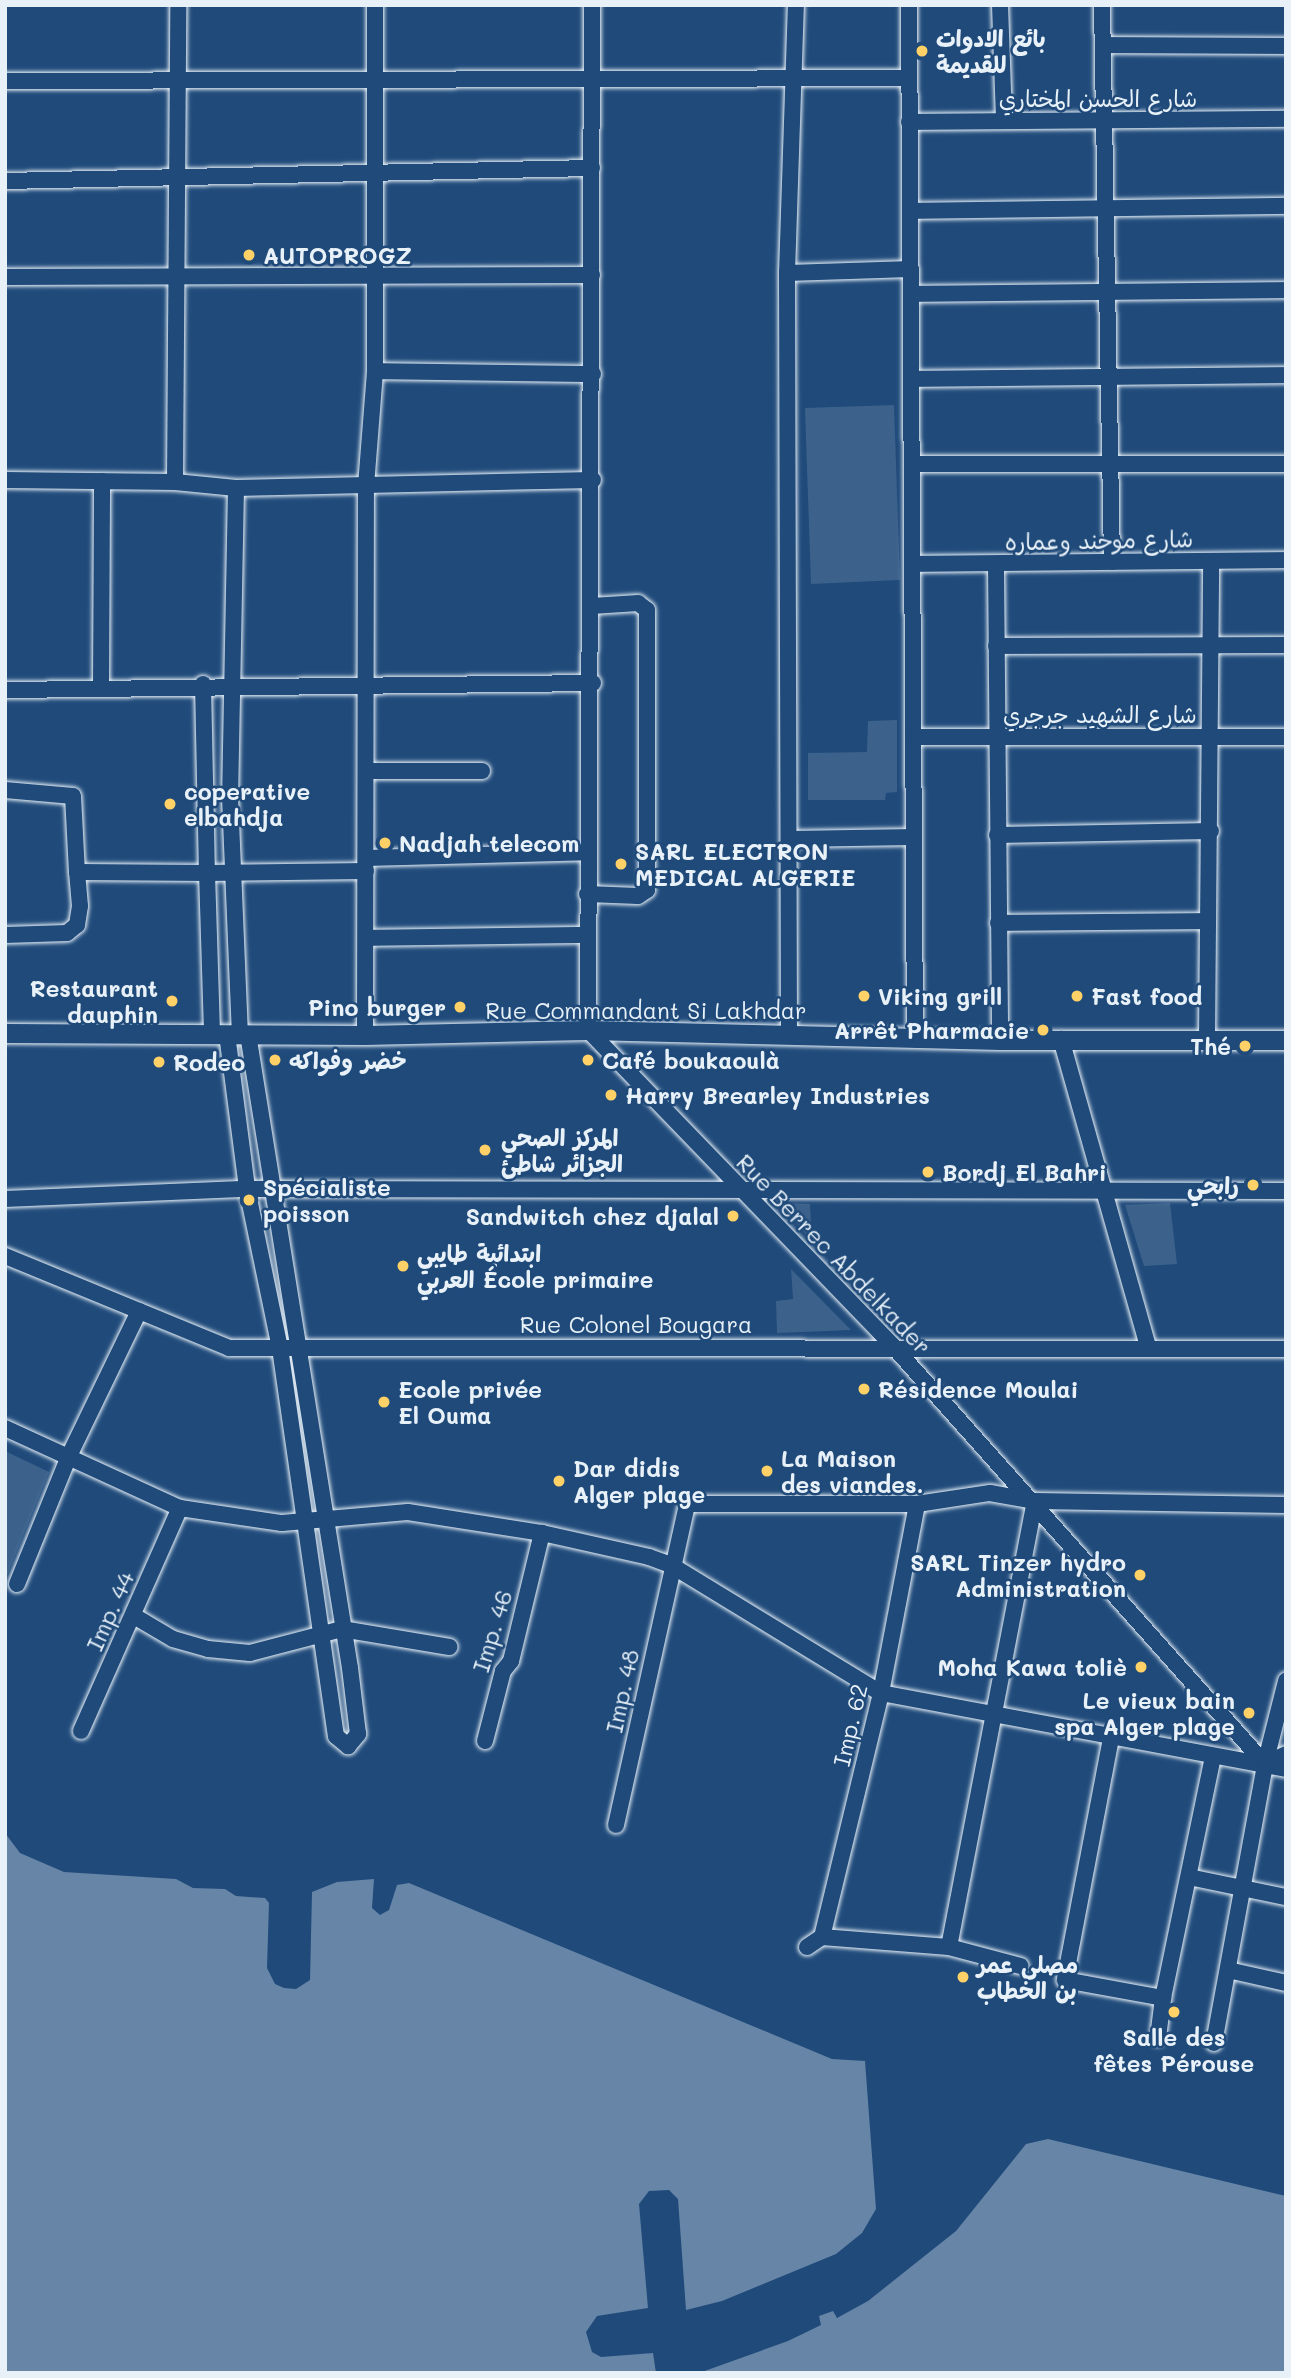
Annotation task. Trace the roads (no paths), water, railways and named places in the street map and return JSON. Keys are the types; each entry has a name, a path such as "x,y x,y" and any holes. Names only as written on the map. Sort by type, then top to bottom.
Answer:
{"main road":[{"name":"Rue Commandant Si Lakhdar","path":"5,1033 365,1035 589,1030 915,1039 1286,1040"}],"street":[{"path":"175,482 178,5"},
{"path":"365,1035 366,486 375,371 375,5"},
{"path":"589,1030 587,894 593,683 592,5"},
{"path":"789,1034 787,273 796,5"},
{"path":"909,5 915,1039"},
{"path":"1000,5 1004,120"},
{"path":"1102,5 1112,562"},
{"path":"1103,45 1286,46"},
{"path":"5,81 909,78"},
{"name":"شارع الحسن المختاري","path":"909,122 1004,120 1104,124 1286,119"},
{"path":"5,181 592,168"},
{"path":"910,211 1105,205 1286,206"},
{"path":"787,273 911,269"},
{"path":"5,277 592,275"},
{"path":"911,294 1286,290"},
{"path":"375,371 593,374"},
{"path":"912,379 1286,375"},
{"path":"912,464 1286,464"},
{"path":"5,480 175,482 236,488 593,480"},
{"path":"101,687 102,481"},
{"path":"203,684 207,873 232,1034 247,1189 280,1349 324,1637 336,1736 341,1745 348,1746 358,1734 298,1348 270,1192 232,1034 236,488"},
{"name":"شارع موحند وعماره","path":"913,564 1286,560"},
{"path":"1207,1039 1212,561"},
{"path":"996,565 1000,1040"},
{"path":"587,894 644,895 647,863 647,610 638,603 593,606"},
{"path":"996,646 1286,645"},
{"path":"5,690 203,684 366,686 593,683"},
{"name":"شارع الشهيد جرجري","path":"914,737 1286,737"},
{"path":"367,771 482,771"},
{"path":"5,790 72,796 80,906 77,925 67,933 5,935"},
{"path":"997,835 1211,831"},
{"path":"790,839 914,837"},
{"path":"77,872 233,872 588,852"},
{"path":"998,923 1208,920"},
{"path":"366,938 587,935"},
{"name":"Rue Berrec Abdelkader","path":"589,1030 893,1346 1035,1501 1265,1764"},
{"path":"1061,1040 1101,1193 1148,1347"},
{"path":"5,1199 247,1189 270,1192 1286,1191"},
{"name":"Rue Colonel Bougara","path":"5,1256 229,1348 893,1346 1286,1349"},
{"path":"17,1584 69,1456 138,1311"},
{"path":"5,1428 180,1508 282,1523 408,1512 542,1533 671,1565 881,1693 1286,1769"},
{"name":"Imp. 48","path":"617,1825 683,1508 694,1501 917,1504 990,1493 1035,1501 1286,1505"},
{"path":"949,1947 1035,1501"},
{"name":"Imp. 62","path":"822,1937 881,1693 917,1504"},
{"name":"Imp. 44","path":"81,1731 180,1508"},
{"name":"Imp. 46","path":"485,1741 503,1671 510,1661 542,1533"},
{"path":"134,1616 173,1639 208,1649 250,1653 324,1637 342,1629 450,1647"},
{"path":"1214,2043 1265,1764 1286,1681"},
{"path":"1111,1738 1065,1980 1163,1998"},
{"path":"1265,1764 1286,1754"},
{"path":"1158,2038 1163,1998 1213,1756"},
{"path":"1189,1877 1286,1897"},
{"path":"807,1947 822,1937 949,1947 1021,1966"},
{"path":"1228,1970 1286,1983"}],"place":[{"name":"بائع الادوات للقديمة","path":"922,51"},
{"name":"AUTOPROGZ","path":"249,255"},
{"name":"coperative elbahdja","path":"170,804"},
{"name":"Nadjah telecom","path":"385,843"},
{"name":"SARL ELECTRON MEDICAL ALGERIE","path":"621,864"},
{"name":"Viking grill","path":"864,996"},
{"name":"Fast food","path":"1077,996"},
{"name":"Restaurant dauphin","path":"172,1001"},
{"name":"Pino burger","path":"460,1007"},
{"name":"Arrêt Pharmacie","path":"1043,1030"},
{"name":"Thé","path":"1245,1046"},
{"name":"خضر وفواكه","path":"275,1060"},
{"name":"Café boukaoulà","path":"588,1060"},
{"name":"Rodeo","path":"159,1062"},
{"name":"Harry Brearley Industries","path":"611,1095"},
{"name":"المركز الصحي الجزائر شاطئ","path":"485,1150"},
{"name":"Bordj El Bahri","path":"928,1172"},
{"name":"رابحي","path":"1253,1185"},
{"name":"Spécialiste poisson","path":"249,1200"},
{"name":"Sandwitch chez djalal","path":"733,1216"},
{"name":"ابتدائية طايبي العربي École primaire","path":"403,1266"},
{"name":"Résidence Moulai","path":"864,1389"},
{"name":"Ecole privée El Ouma","path":"384,1402"},
{"name":"La Maison des viandes.","path":"767,1471"},
{"name":"Dar didis Alger plage","path":"559,1481"},
{"name":"SARL Tinzer hydro Administration","path":"1140,1575"},
{"name":"Moha Kawa toliè","path":"1141,1667"},
{"name":"Le vieux bain spa Alger plage","path":"1249,1713"},
{"name":"مصلى عمر بن الخطاب","path":"963,1977"},
{"name":"Salle des fêtes Pérouse","path":"1174,2012"}]}
